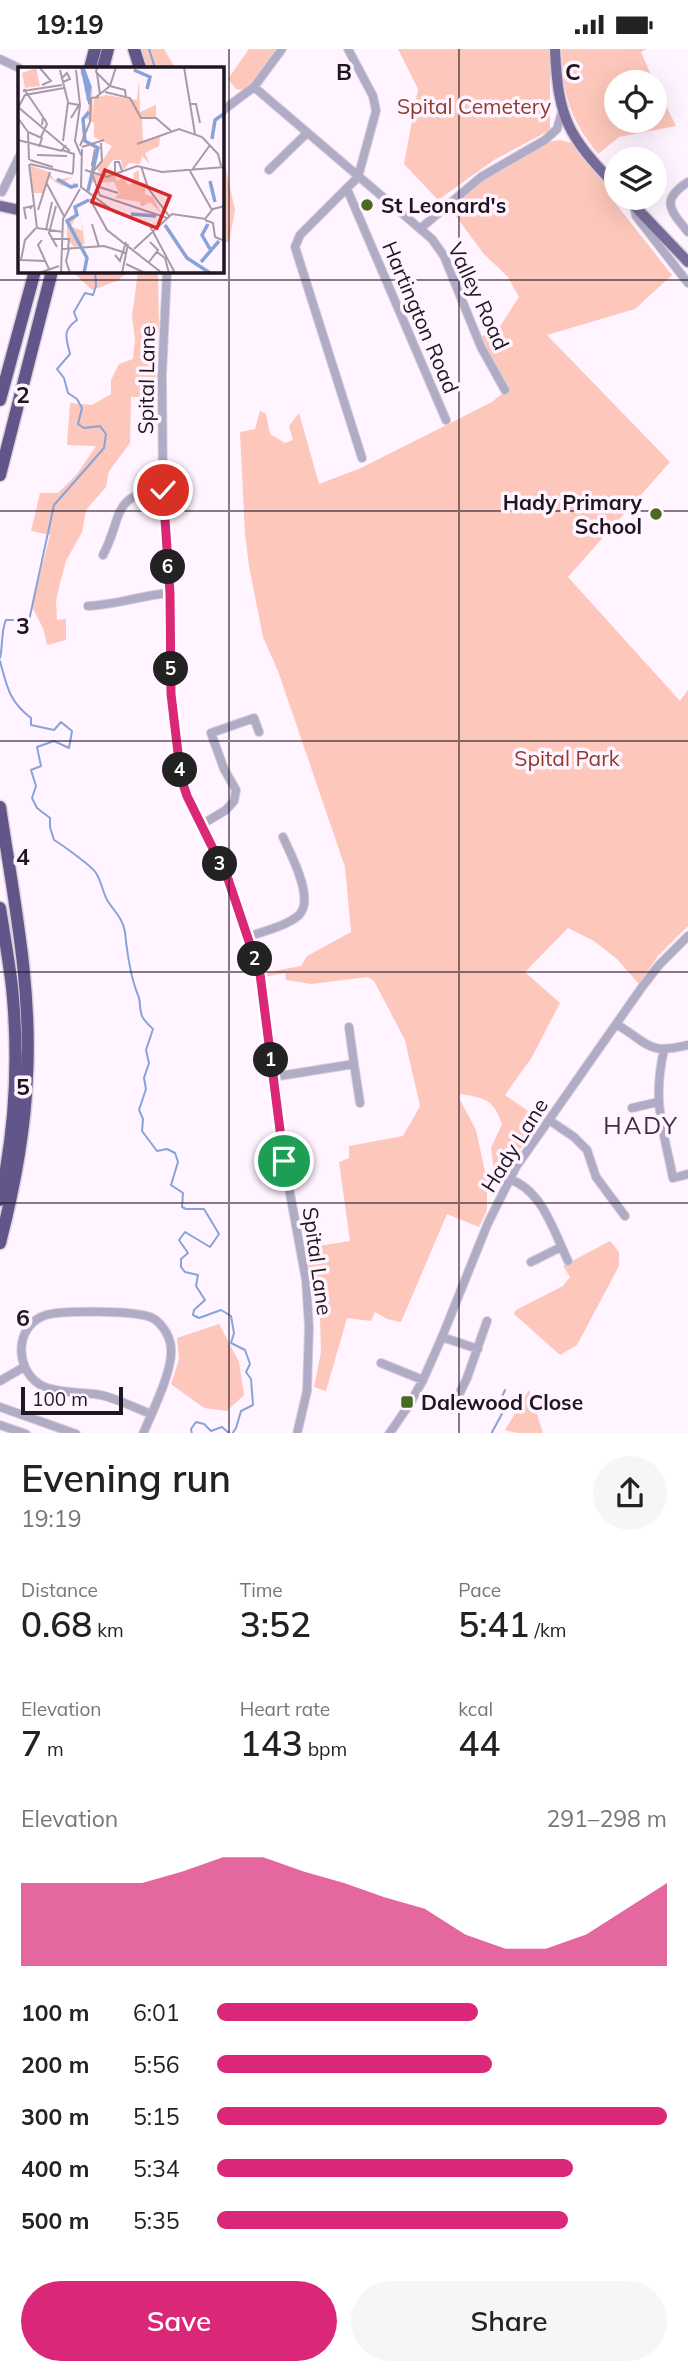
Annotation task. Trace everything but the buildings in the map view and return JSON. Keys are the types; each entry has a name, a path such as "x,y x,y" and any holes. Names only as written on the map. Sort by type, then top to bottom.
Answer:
{"highway":[{"path":"90,67 95,49"},
{"path":"103,67 108,49"},
{"path":"134,49 140,67"},
{"path":"0,400 34,273"},
{"path":"0,475 51,273"},
{"path":"0,807 26,998 27,1075 11,1199 0,1243"},
{"path":"0,908 12,988 14,1073 5,1175 0,1200"}],"main road":[{"path":"555,49 557,89 562,112 578,144 604,173"},
{"path":"0,206 18,210"},
{"path":"639,210 688,262"}],"street":[{"path":"224,109 254,87 282,49"},
{"path":"348,49 373,96 376,111 358,177 306,229 295,247 362,458"},
{"path":"0,59 18,68"},
{"name":"Valley Road","path":"254,87 421,228 444,256 481,347 505,390"},
{"path":"421,228 481,177 545,140 557,129 562,112"},
{"path":"269,170 307,133"},
{"path":"2,192 18,159"},
{"path":"688,182 670,198 673,213 688,232"},
{"name":"Hartington Road","path":"347,189 446,421"},
{"path":"634,210 688,283"},
{"name":"Spital Lane","path":"167,273 162,375 163,490 170,593 171,694 177,757 187,796 228,879 260,978 284,1161 302,1250 309,1327 305,1406 297,1433"},
{"path":"103,555 114,525 130,498 141,492 163,490"},
{"path":"88,606 170,593"},
{"path":"201,825 226,810 234,801 236,790 220,761 211,733 254,718 259,731"},
{"path":"248,937 298,916 303,908 306,897 283,837"},
{"name":"Hady Lane","path":"388,1433 423,1380 509,1179 659,965 688,936"},
{"path":"616,1024 656,1050 688,1045"},
{"path":"349,1027 360,1103"},
{"path":"664,1050 657,1103 673,1178 688,1174"},
{"path":"273,1077 354,1064"},
{"path":"632,1108 657,1103"},
{"path":"549,1120 574,1137 587,1150 596,1177 625,1216"},
{"path":"509,1179 522,1183 540,1203 568,1261"},
{"path":"531,1262 561,1247"},
{"path":"143,1433 151,1414 171,1361 171,1346 159,1323 146,1316 115,1313 47,1315 31,1326 22,1339 20,1354 24,1367 40,1385 105,1396 151,1414"},
{"path":"452,1409 467,1378 487,1321"},
{"path":"442,1338 478,1349"},
{"path":"381,1363 423,1380"},
{"path":"0,1381 24,1367"},
{"path":"0,1407 76,1433"},
{"path":"0,1425 26,1433"}],"green space":[{"path":"139,49 164,49 174,67 145,67"},
{"path":"249,49 276,49 244,90 236,89 228,79"},
{"name":"Spital Cemetery","path":"398,49 550,49 550,130 494,160 438,200 404,164 418,89"},
{"path":"562,49 647,49 641,52 649,70 604,70 604,133 640,133 619,137 598,154 574,117 564,79"},
{"path":"667,108 676,126 667,128"},
{"name":"Spital Park","path":"553,141 572,143 604,181 604,210 621,210 672,275 635,309 547,335 670,462 568,577 680,701 688,690 688,926 658,956 639,984 617,959 594,941 568,928 525,972 560,1003 532,1057 505,1095 541,1120 496,1187 491,1148 502,1124 495,1109 487,1101 460,1094 459,1098 476,1130 487,1181 487,1210 479,1227 447,1214 401,1322 387,1319 375,1312 371,1321 347,1318 326,1391 314,1387 321,1352 322,1308 315,1298 306,1248 350,1241 339,1162 349,1158 349,1146 403,1136 420,1106 405,1040 374,981 368,977 311,984 286,980 285,973 265,977 264,973 301,966 307,956 351,932 345,867 278,671 263,637 245,534 240,432 255,429 260,411 266,414 270,434 285,443 293,440 289,426 299,413 319,484 361,468 492,402 503,393 479,338 501,325 519,297 508,277 483,253 450,208 482,179"},
{"path":"224,161 235,210 229,242 224,242"},
{"path":"74,273 127,273 117,281 92,290"},
{"path":"138,273 158,273 159,332 155,334 155,339 158,340 155,397 131,397 130,443 109,471 106,487 86,510 82,532 66,561 60,583 56,601 57,620 66,619 66,640 47,645 43,628 32,607 50,535 31,531 40,493 58,493 77,474 96,446 67,445 70,403 92,405 111,394 111,380 119,364 133,359 135,338 132,317"},
{"path":"610,1241 619,1252 619,1266 577,1345 560,1355 514,1314 516,1310 563,1286 570,1277 563,1266"},
{"path":"219,1324 239,1362 244,1395 227,1411 204,1408 171,1384 179,1359 177,1338"},
{"path":"529,1390 543,1433 505,1430"}],"waterway":[{"path":"149,49 155,67"},
{"path":"0,658 6,620 16,620 27,630 54,505 104,448 106,434 100,426 84,428 78,424 82,408 77,399 68,393 64,378 57,369 70,354 67,331 77,320 74,312 85,293 93,295 96,286 95,273"},
{"path":"0,661 10,693 18,706 31,718 31,725 54,730 61,722 72,731 69,748 54,741 37,747 41,766 31,770 36,786 32,798 37,808 50,818 54,840 94,870 107,900 124,927 129,964 141,1013 153,1029 146,1050 149,1063 144,1078 146,1089 139,1110 143,1119 142,1131 157,1151 167,1149 175,1153 178,1162 171,1185 183,1193 182,1207 204,1209 219,1234 210,1247 185,1232 179,1240 188,1253 181,1259 181,1267 185,1272 198,1275 196,1286 205,1300 194,1310 193,1315 199,1318 221,1310 231,1316 234,1333 231,1343 245,1350 250,1364 246,1372 251,1379 253,1405 241,1411 233,1433"},
{"path":"492,1433 504,1410 501,1399 505,1390"},
{"path":"192,1433 191,1429 196,1422 204,1424 211,1431 222,1427 229,1433"}],"place":[{"name":"St Leonard's","path":"367,205"},
{"name":"Hady Primary School","path":"656,514"},
{"name":"Dalewood Close","path":"407,1402"}],"district":[{"name":"HADY","path":"641,1125"}],"route":[{"path":"163,490 170,593 171,694 177,757 187,796 228,879 260,974 284,1161"}]}
